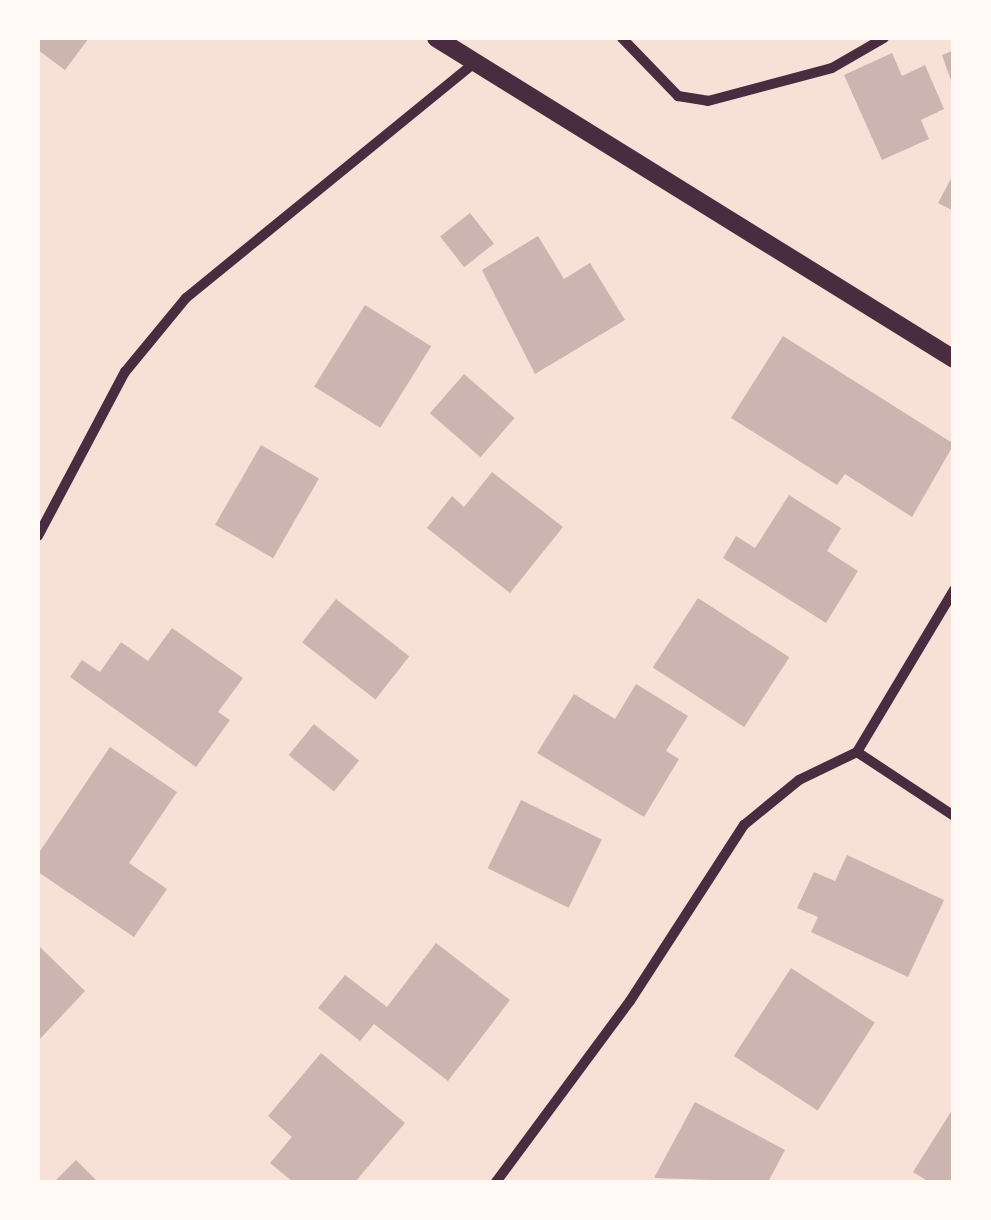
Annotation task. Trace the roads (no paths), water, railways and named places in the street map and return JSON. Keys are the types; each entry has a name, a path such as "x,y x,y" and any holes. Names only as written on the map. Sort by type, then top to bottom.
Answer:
{"street":[{"path":"436,38 954,359"},
{"path":"622,38 678,96 708,101 832,68 884,38"},
{"path":"38,536 125,372 186,298 476,61"},
{"path":"496,1182 630,1000 744,825 799,780 857,752 954,590"},
{"path":"857,752 954,816"}]}
